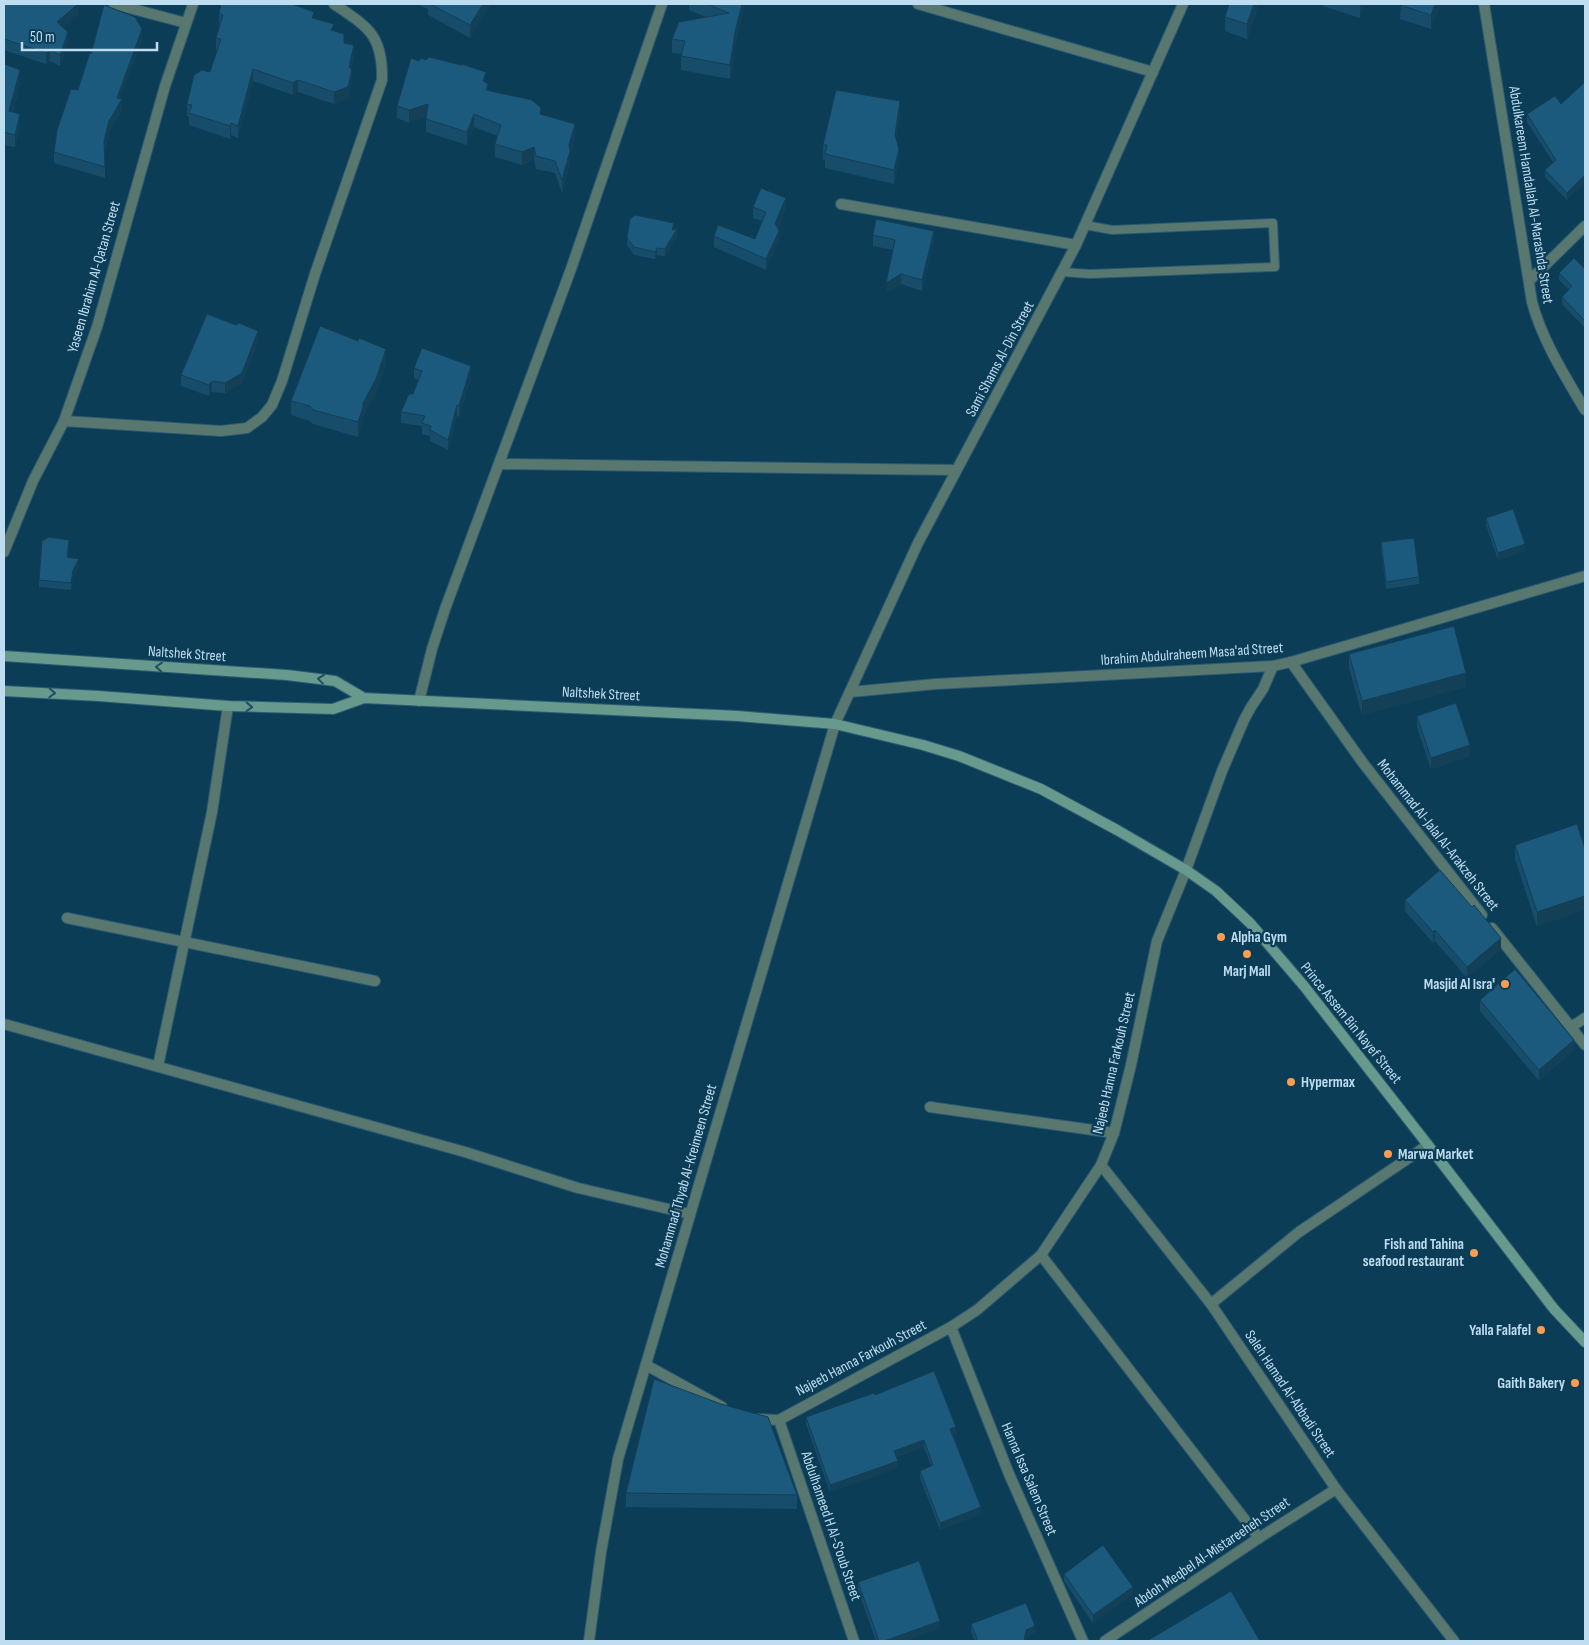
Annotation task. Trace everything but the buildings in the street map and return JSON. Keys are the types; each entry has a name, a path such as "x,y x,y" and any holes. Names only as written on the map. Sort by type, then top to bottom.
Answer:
{"main road":[{"name":"Naltshek Street","path":"4,656 287,675 335,681 364,698"},
{"name":"Naltshek Street","path":"4,691 228,706 333,709 364,698 738,716 835,724"},
{"name":"Prince Assem Bin Nayef Street","path":"835,724 923,745 959,756 1041,789 1186,870 1216,891 1250,923 1304,986 1554,1309 1585,1342"}],"street":[{"path":"114,4 186,23"},
{"name":"Yaseen Ibrahim Al-Qatan Street","path":"4,552 33,480 64,421 97,327 165,86 194,4"},
{"path":"64,421 221,431 247,428 262,417 272,405 282,381 315,274 382,80 383,63 378,44 372,33 364,24 334,4"},
{"path":"419,701 432,650 445,610 571,269 662,4"},
{"path":"918,4 1153,72"},
{"name":"Sami Shams Al-Din Street","path":"835,724 918,543 1076,245 1183,4"},
{"name":"Abdulkareem Hamdallah Al-Marashda Street","path":"1484,4 1532,302 1540,327 1585,410"},
{"path":"841,204 1076,245"},
{"path":"1528,281 1585,226"},
{"path":"500,464 956,470"},
{"name":"Ibrahim Abdulraheem Masa'ad Street","path":"850,692 946,683 1273,666 1585,576"},
{"name":"Mohammad Al-Jalal Al-Arakzeh Street","path":"1291,662 1363,763 1585,1045"},
{"name":"Najeeb Hanna Farkouh Street","path":"779,1420 950,1327 977,1310 1042,1255 1101,1165 1114,1133 1131,1065 1157,941 1186,870 1222,771 1244,720 1264,689 1273,666"},
{"path":"158,1066 212,812 228,706"},
{"name":"Mohammad Thyab Al-Kreimeen Street","path":"589,1641 601,1552 618,1459 835,724"},
{"path":"67,918 375,981"},
{"path":"1571,1027 1585,1018"},
{"path":"4,1024 464,1152 578,1188 690,1214"},
{"path":"930,1107 1114,1133"},
{"path":"1211,1304 1299,1232 1428,1144"},
{"name":"Saleh Hamad Al-Abbadi Street","path":"1101,1165 1211,1304 1336,1489 1454,1641"},
{"path":"1042,1255 1259,1538"},
{"name":"Hanna Issa Salem Street","path":"950,1327 1009,1474 1083,1641"},
{"path":"646,1365 732,1412"},
{"path":"743,1416 779,1420"},
{"name":"Abdulhameed H Al-S'oub Street","path":"779,1420 854,1641"},
{"name":"Abdoh Meqbel Al-Mistareeheh Street","path":"1105,1641 1336,1489"}],"lane":[{"path":"1062,272 1090,274 1275,267 1273,223 1112,230 1085,225"}],"place":[{"name":"Alpha Gym","path":"1221,937"},
{"name":"Marj Mall","path":"1247,954"},
{"name":"Masjid Al Isra'","path":"1505,984"},
{"name":"Hypermax","path":"1291,1082"},
{"name":"Marwa Market","path":"1388,1154"},
{"name":"Fish and Tahina seafood restaurant","path":"1474,1253"},
{"name":"Yalla Falafel","path":"1541,1330"},
{"name":"Gaith Bakery","path":"1575,1383"}]}
